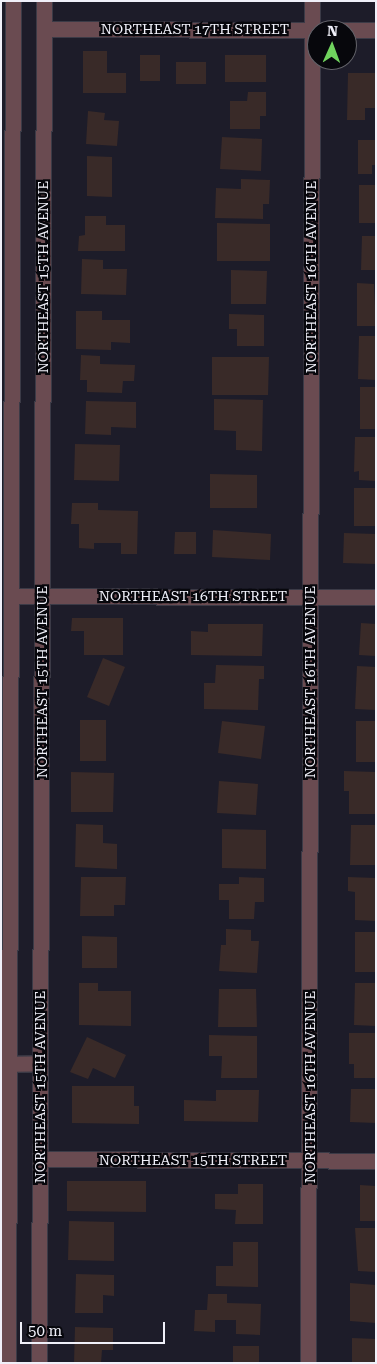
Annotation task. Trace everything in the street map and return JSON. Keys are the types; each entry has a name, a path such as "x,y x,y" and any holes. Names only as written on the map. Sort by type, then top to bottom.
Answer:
{"street":[{"path":"8,1363 5,1277 5,1064 11,596 6,359 7,95 13,1"},
{"name":"NORTHEAST 15TH AVENUE","path":"39,1363 44,1"},
{"name":"NORTHEAST 16TH AVENUE","path":"312,1 312,20"},
{"name":"NORTHEAST 17TH STREET","path":"44,29 307,29"},
{"name":"NORTHEAST 17TH STREET","path":"357,30 376,30"},
{"name":"NORTHEAST 16TH AVENUE","path":"308,1363 312,70"},
{"name":"NORTHEAST 16TH STREET","path":"11,596 376,597"},
{"path":"5,1064 40,1063"},
{"name":"NORTHEAST 15TH STREET","path":"40,1160 376,1161"}],"building":[{"path":"83,51 107,51 107,73 126,73 126,93 83,93"},
{"path":"140,55 160,55 160,81 140,81"},
{"path":"225,55 266,55 266,82 225,82"},
{"path":"176,62 206,62 206,84 176,84"},
{"path":"348,73 376,73 376,108 365,108 365,120 347,120"},
{"path":"248,92 266,92 266,116 260,116 260,129 230,129 230,101 247,101"},
{"path":"88,111 105,113 104,120 119,121 117,146 86,144"},
{"path":"222,137 262,139 261,171 220,169"},
{"path":"358,140 376,140 376,165 372,165 372,174 358,174"},
{"path":"87,156 112,157 112,197 87,196"},
{"path":"241,179 270,180 269,204 263,204 263,219 215,218 216,188 241,189"},
{"path":"359,185 376,185 376,223 359,223"},
{"path":"85,216 106,216 106,225 125,225 125,251 78,251 79,236 85,235"},
{"path":"217,223 270,224 270,261 217,261"},
{"path":"362,236 376,236 376,270 361,270"},
{"path":"82,259 103,260 103,269 127,269 126,295 81,294"},
{"path":"231,270 267,271 266,304 231,304"},
{"path":"357,283 374,284 376,326 357,326"},
{"path":"76,311 102,311 102,320 130,320 130,343 111,342 111,350 76,349"},
{"path":"229,314 264,315 264,346 237,346 237,329 229,329"},
{"path":"359,336 376,336 376,380 358,379"},
{"path":"81,355 100,356 100,364 135,365 134,381 123,381 122,393 87,392 87,380 80,380"},
{"path":"212,357 269,357 268,395 212,395"},
{"path":"360,387 376,387 376,429 360,429"},
{"path":"214,399 263,400 262,451 236,450 236,431 214,430"},
{"path":"86,401 136,402 136,428 111,427 111,435 85,434"},
{"path":"355,437 376,437 376,481 359,480 359,471 354,472"},
{"path":"75,444 120,445 119,481 74,480"},
{"path":"210,474 257,475 257,508 210,508"},
{"path":"354,488 376,488 376,526 354,526"},
{"path":"72,503 98,503 98,510 138,511 137,554 121,554 121,543 94,543 94,549 79,548 79,524 71,524"},
{"path":"213,530 271,534 270,560 212,557"},
{"path":"175,532 196,532 196,554 174,554"},
{"path":"344,533 376,534 376,564 343,563"},
{"path":"72,618 123,618 123,655 84,655 84,631 71,631"},
{"path":"361,623 376,624 376,656 359,655"},
{"path":"208,624 263,624 262,656 191,655 191,631 208,632"},
{"path":"103,658 125,667 109,706 87,697"},
{"path":"216,665 264,666 264,679 259,679 258,710 204,709 204,683 215,683"},
{"path":"357,666 376,667 376,710 355,709"},
{"path":"80,720 106,720 106,761 80,761"},
{"path":"222,721 265,726 261,759 218,753"},
{"path":"356,721 376,721 376,762 356,762"},
{"path":"344,771 376,772 376,814 349,814 349,791 344,791"},
{"path":"71,772 114,773 113,812 71,812"},
{"path":"219,781 258,784 256,815 217,813"},
{"path":"76,824 103,825 103,843 117,844 117,869 75,867"},
{"path":"351,825 376,825 376,865 350,865"},
{"path":"222,829 266,830 266,869 222,868"},
{"path":"81,877 126,877 125,905 114,905 114,916 80,916"},
{"path":"239,877 264,878 264,902 255,902 254,919 229,919 229,900 219,900 219,884 239,884"},
{"path":"348,877 376,878 376,921 355,920 355,892 348,891"},
{"path":"226,929 251,930 251,941 259,941 257,973 219,971 221,945 226,945"},
{"path":"355,932 376,932 376,972 355,972"},
{"path":"82,936 117,937 117,968 82,968"},
{"path":"79,983 98,983 98,991 131,991 131,1026 79,1025"},
{"path":"355,983 376,983 376,1026 354,1025"},
{"path":"219,989 256,989 257,1027 218,1027"},
{"path":"349,1033 376,1033 376,1078 354,1078 354,1064 349,1064"},
{"path":"209,1035 257,1036 257,1078 221,1078 222,1056 209,1056"},
{"path":"87,1037 126,1055 115,1078 93,1068 88,1079 70,1072"},
{"path":"72,1086 134,1086 134,1106 139,1106 139,1124 72,1123"},
{"path":"351,1089 376,1089 376,1123 350,1122"},
{"path":"216,1090 259,1090 258,1122 184,1121 184,1100 216,1101"},
{"path":"67,1181 146,1181 146,1212 67,1211"},
{"path":"238,1184 263,1184 263,1224 235,1224 236,1210 215,1209 215,1194 238,1194"},
{"path":"360,1185 376,1186 376,1221 360,1221"},
{"path":"69,1221 114,1222 114,1261 68,1260"},
{"path":"355,1228 376,1228 376,1272 358,1271"},
{"path":"233,1242 258,1242 258,1287 216,1286 216,1266 233,1266"},
{"path":"76,1274 114,1275 114,1296 103,1295 103,1313 75,1313"},
{"path":"350,1283 376,1285 376,1323 350,1321"},
{"path":"208,1294 227,1294 227,1303 261,1304 260,1335 236,1334 236,1320 215,1320 215,1332 194,1331 195,1310 207,1310"},
{"path":"75,1327 113,1328 113,1350 102,1350 101,1363 74,1363"},
{"path":"352,1338 376,1339 376,1363 352,1363"},
{"path":"233,1346 259,1346 259,1363 233,1363"}]}
